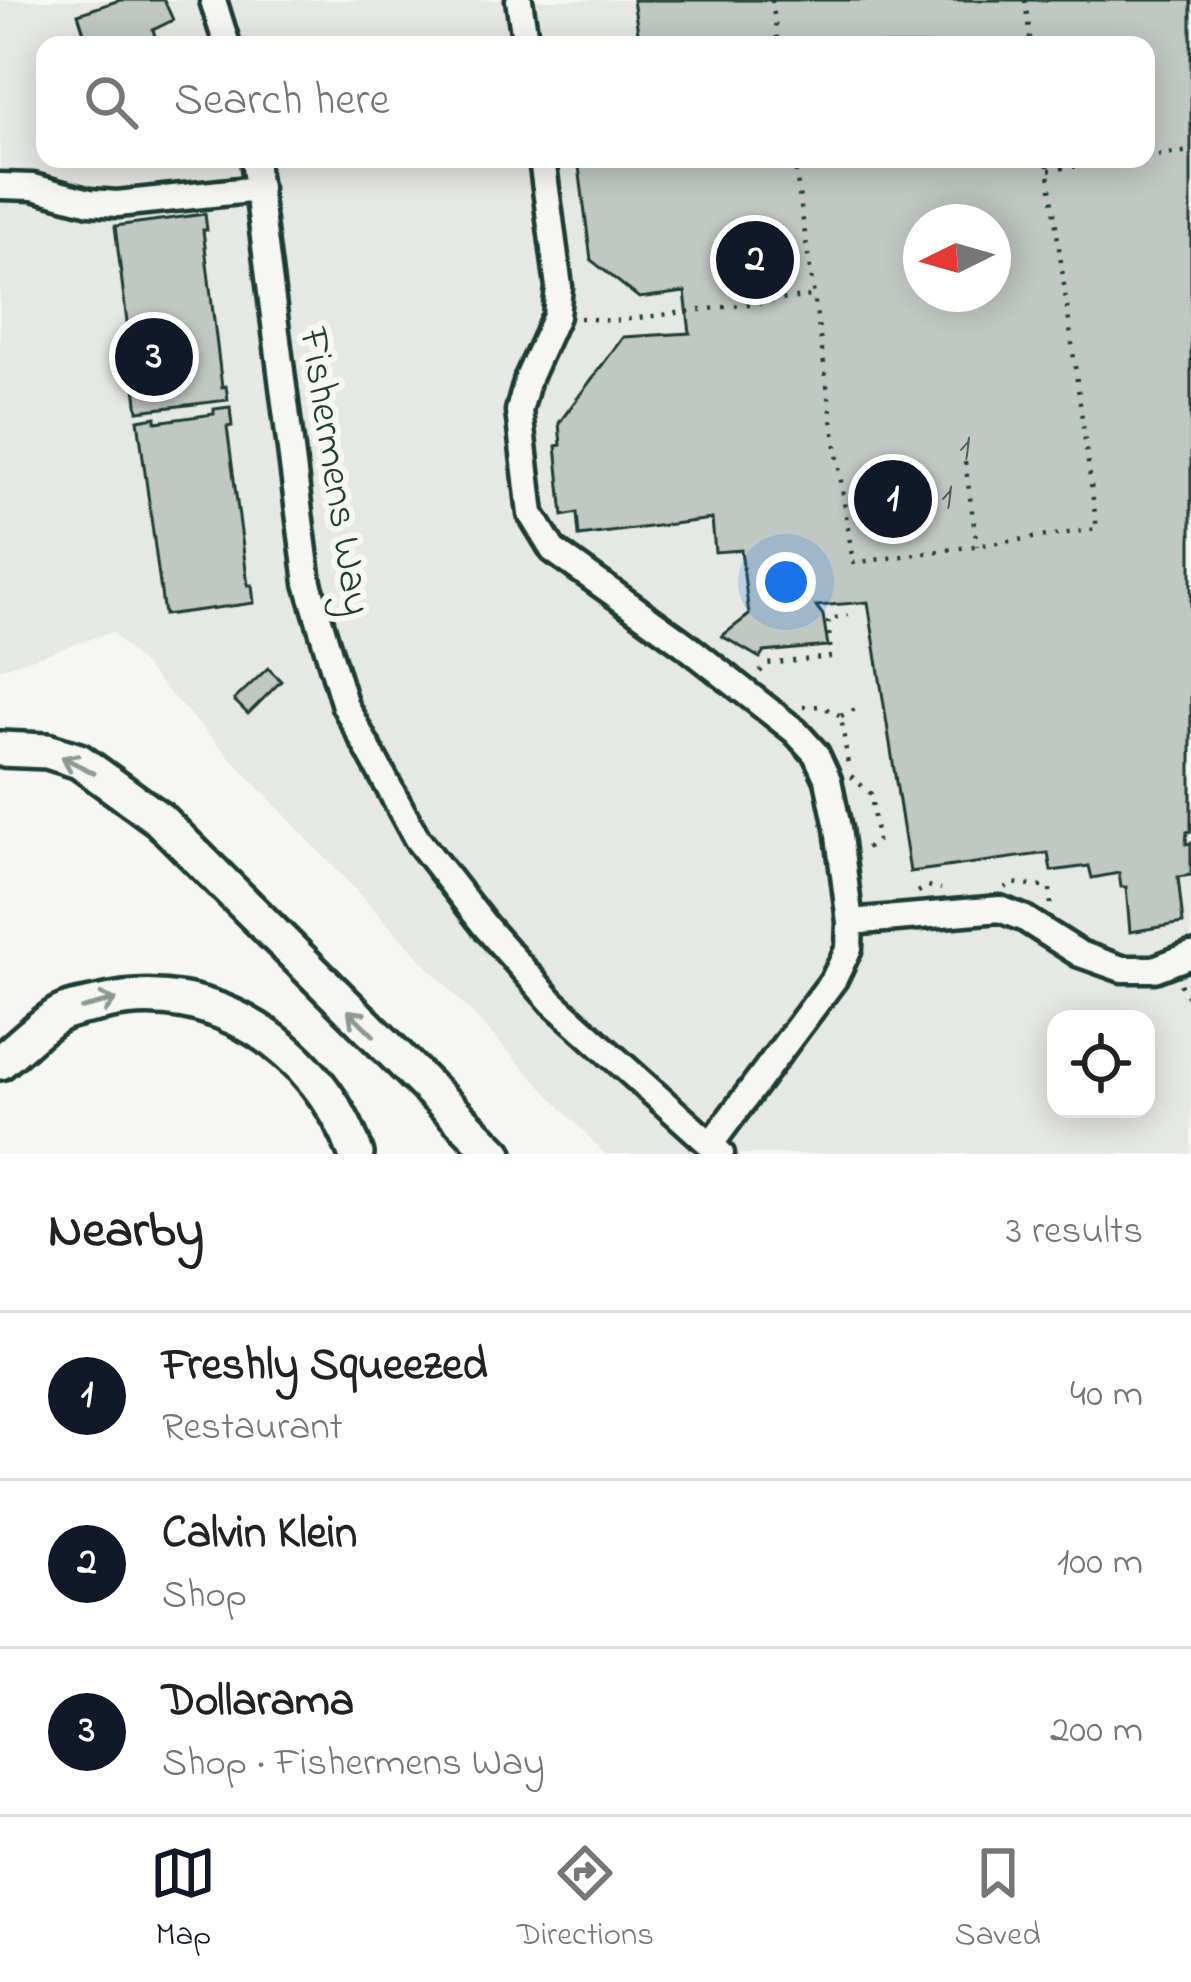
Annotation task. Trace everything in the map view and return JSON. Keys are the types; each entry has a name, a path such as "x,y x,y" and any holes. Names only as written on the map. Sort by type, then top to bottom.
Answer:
{"highway":[{"path":"0,749 47,752 79,761 159,819 496,1154"},
{"path":"0,1062 61,1013 130,996 199,1005 264,1030 315,1075 356,1154"}],"street":[{"path":"213,0 224,36"},
{"path":"519,0 525,36"},
{"name":"Fishermens Way","path":"256,168 308,584 345,706 417,839 485,926 552,1002 715,1150"},
{"path":"543,168 559,287 556,316 519,411 530,514 553,550 795,731 816,754 828,779 835,812 850,922 849,948 834,979 790,1032 715,1150"},
{"path":"0,186 33,187 117,204 259,189"},
{"path":"850,922 1000,908 1080,954 1122,969 1154,969 1191,955"}],"path":[{"path":"772,0 777,36"},
{"path":"1025,0 1030,36"},
{"path":"1155,156 1191,151"},
{"path":"795,168 853,563 1097,529 1048,170 1063,168"},
{"path":"556,316 614,320 812,296"},
{"path":"965,462 977,546"},
{"path":"752,680 767,664 831,657 828,619 848,616"},
{"path":"795,711 821,706 841,716"},
{"path":"841,716 862,706"},
{"path":"841,716 849,774 871,794 877,841 862,850 866,868"},
{"path":"1000,891 1012,883 1050,888 1053,938"},
{"path":"910,897 928,886 946,890"}],"shaded area":[{"path":"0,0 1191,0 1191,1154 605,1154 112,632 0,669"}],"building":[{"path":"120,0 164,0 173,20 153,30 155,36 85,36 78,14"},
{"path":"633,0 1191,0 1191,831 1186,844 1191,843 1191,875 1178,877 1183,923 1130,932 1126,887 1121,887 1119,873 1092,878 1089,866 1051,871 1048,853 910,872 868,602 816,606 823,615 828,646 764,652 760,658 722,636 749,615 741,550 715,552 712,519 579,536 577,513 563,516 556,446 561,445 559,423 623,337 690,333 685,292 639,298 591,260 579,168 1155,168 1155,36 639,36"},
{"path":"205,214 222,387 226,386 228,400 138,411 115,226"},
{"path":"230,407 232,426 227,427 254,603 164,615 138,420 214,414 214,409"},
{"path":"268,668 281,681 248,714 234,700"}],"place":[{"name":"Calvin Klein","path":"755,260"},
{"name":"Dollarama","path":"154,357"},
{"name":"Freshly Squeezed","path":"893,499"}]}
